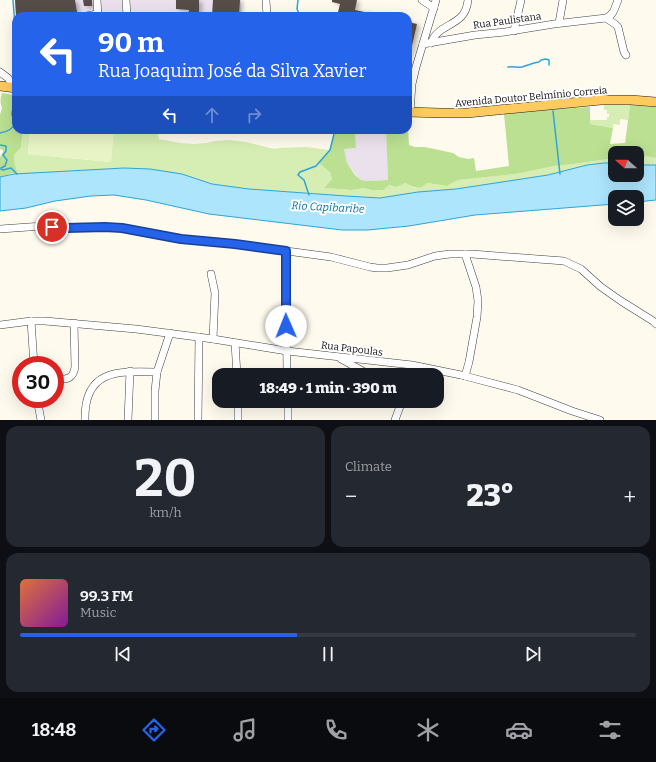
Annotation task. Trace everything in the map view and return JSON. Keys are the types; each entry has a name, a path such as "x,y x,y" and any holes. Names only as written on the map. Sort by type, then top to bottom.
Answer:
{"main road":[{"path":"0,86 12,88"},
{"name":"Avenida Doutor Belmínio Correia","path":"412,112 467,113 601,100 656,102"}],"street":[{"path":"98,0 98,12"},
{"path":"126,0 127,12"},
{"path":"266,0 267,12"},
{"path":"422,0 434,8"},
{"path":"412,86 416,67 436,0"},
{"path":"431,43 439,32 453,24 462,16 468,0"},
{"path":"514,31 521,0"},
{"path":"559,23 563,0"},
{"path":"618,0 612,14 610,17 606,18 618,27 626,55"},
{"name":"Rua Paulistana","path":"423,44 559,23 606,18"},
{"path":"0,72 8,78 12,84"},
{"path":"0,229 33,226 66,228 122,228 181,239 235,244 331,257 377,268 408,265 442,255 466,254 536,258 564,262 581,269 601,287 656,324"},
{"path":"286,251 287,368"},
{"path":"465,376 477,317 478,301 476,287 466,254"},
{"path":"211,274 215,293 213,339"},
{"path":"30,321 33,356"},
{"name":"Rua Papoulas","path":"0,325 30,321 45,321 136,328 287,350 412,365 465,376 524,391 545,401 600,420"},
{"path":"64,379 72,376 75,367 74,323"},
{"path":"155,420 155,390 157,372 170,333"},
{"path":"198,420 199,337"},
{"path":"236,342 237,368"},
{"path":"336,356 357,368"},
{"path":"85,420 87,401 90,392 96,383 106,376 130,371 157,372"},
{"path":"128,420 130,371"},
{"path":"39,408 41,420"},
{"path":"238,408 238,420"},
{"path":"288,408 288,420"},
{"path":"395,420 400,408"}],"shaded area":[{"path":"15,0 125,0 126,12 16,12"},
{"path":"130,0 241,0 241,12 131,12"},
{"path":"355,134 386,134 388,180 367,181 361,180 356,175 347,163 344,149 356,148"}],"green space":[{"path":"2,93 12,95 12,134 23,134 21,147 14,155 17,172 0,177 0,157 3,152 3,150 0,149 0,115 2,108 0,100"},
{"path":"604,104 656,105 656,107 630,105 628,120 620,119 620,125 614,124 613,128 590,124 590,120 607,120 609,114 607,114 607,110 604,110"},
{"path":"630,105 656,107 656,158 646,156 644,159 644,146 608,146 608,159 554,166 516,174 458,180 447,186 427,183 419,188 416,188 405,183 396,187 389,185 383,190 371,190 364,188 352,190 324,188 332,179 330,172 319,163 330,150 334,134 355,134 356,148 344,149 347,163 355,175 361,180 367,181 388,180 386,134 408,134 409,145 453,153 459,157 468,159 474,158 476,171 509,166 504,114 555,109 590,107 590,124 613,128 610,144 625,143"},
{"path":"22,134 30,134 28,154 110,162 114,134 158,134 159,139 194,144 229,140 246,142 274,149 306,147 330,150 330,172 332,179 324,188 352,190 364,188 371,190 389,185 396,187 405,183 415,188 427,183 447,186 458,180 516,174 554,166 608,159 608,163 587,165 548,175 456,189 418,192 380,198 249,189 212,184 182,174 124,168 14,174 16,172 14,155 21,146"},
{"path":"30,134 114,134 111,162 28,154"},
{"path":"646,156 656,158 656,165 644,165 644,159"}],"water":[{"name":"Rio Capibaribe","path":"608,163 608,182 644,182 644,165 656,165 656,200 644,201 644,190 608,190 608,205 475,215 409,226 368,230 342,230 209,214 146,200 114,195 91,196 55,201 26,208 0,211 0,177 14,174 124,168 150,169 182,174 212,184 249,189 380,198 418,192 456,189 548,175 587,165"}],"building":[{"path":"15,0 75,0 77,12 16,12"},
{"path":"83,0 92,0 92,6 84,6"},
{"path":"176,0 199,0 199,12 189,12 189,10 176,9"},
{"path":"213,0 240,0 239,12 212,12"},
{"path":"332,0 357,0 355,10 364,12 338,12 340,4 332,2"},
{"path":"412,23 417,24 412,46"}],"waterway":[{"path":"13,0 14,12"},
{"path":"298,0 297,9 298,12"},
{"path":"508,67 522,67 546,59 549,60 549,65"},
{"path":"553,111 560,174"},
{"path":"0,133 12,128"},
{"path":"309,195 304,180 298,175 300,172 316,166 330,150 334,134"},
{"path":"0,145 6,146 6,151 3,155 7,160 5,166 1,169 11,168 17,174"}],"route":[{"path":"52,227 122,228 181,239 286,251 286,326"}]}
